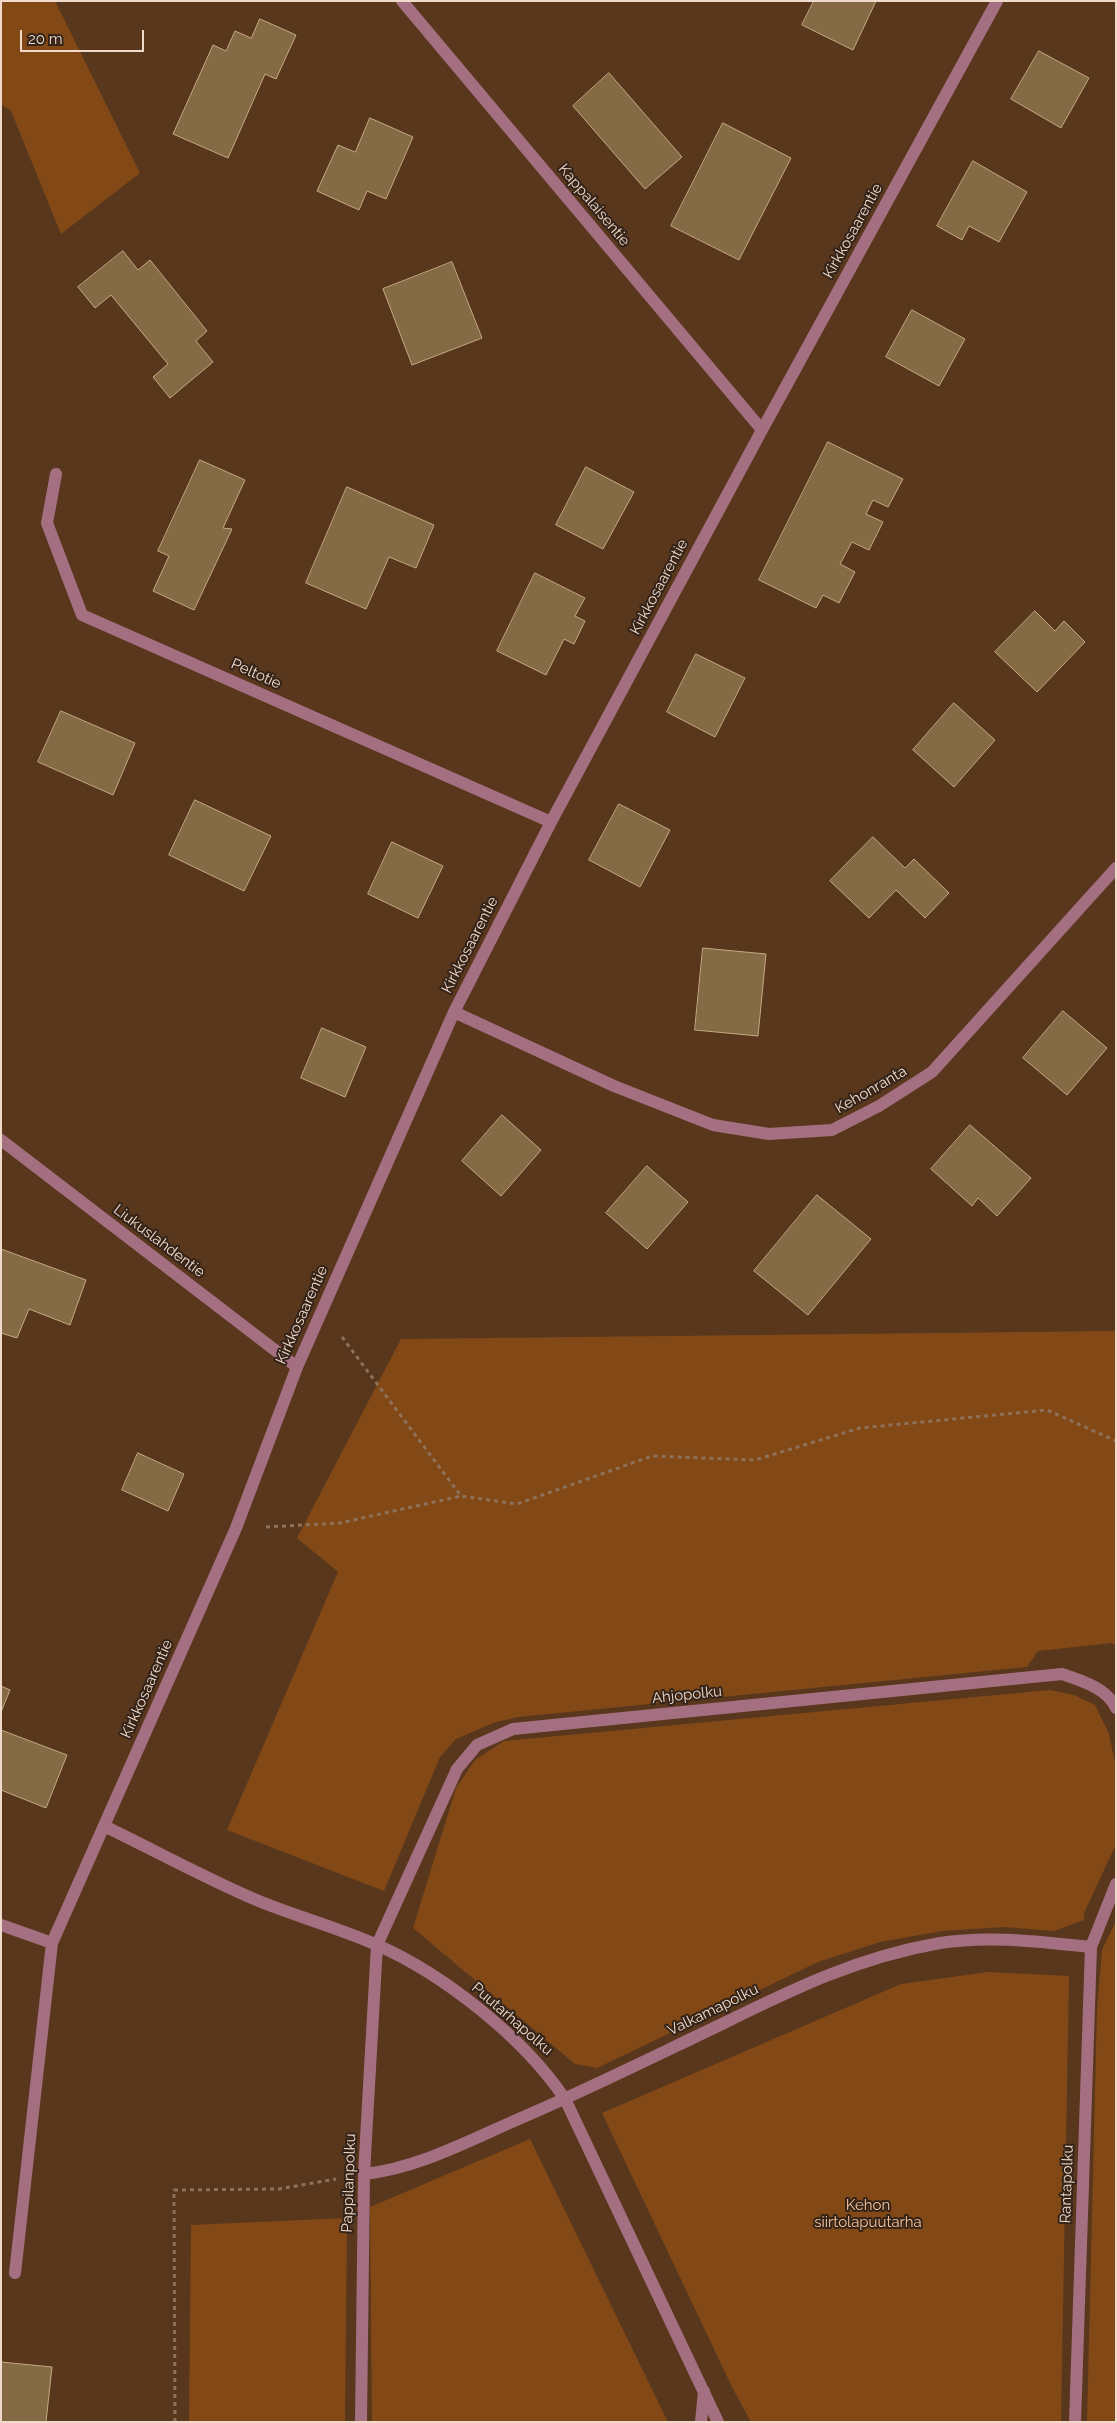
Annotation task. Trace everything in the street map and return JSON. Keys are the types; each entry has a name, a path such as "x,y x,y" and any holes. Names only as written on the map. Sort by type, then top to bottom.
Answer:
{"street":[{"name":"Kappalaisentie","path":"402,1 762,430"},
{"name":"Kirkkosaarentie","path":"15,2273 52,1943 236,1528 296,1367 454,1012 552,822 762,430 998,1"},
{"name":"Peltotie","path":"56,474 47,523 82,615 552,822"},
{"name":"Kehonranta","path":"454,1012 614,1086 712,1124 769,1134 832,1130 879,1106 932,1072 1116,868"},
{"name":"Liukuslahdentie","path":"1,1140 296,1367"},
{"name":"Ahjopolku","path":"377,1945 457,1769 477,1745 513,1729 1062,1674 1086,1683 1111,1698 1116,1708"},
{"name":"Puutarhapolku","path":"104,1826 254,1899 377,1945 428,1971 468,2000 547,2072 565,2099 718,2422"},
{"path":"1091,1947 1116,1884"},
{"path":"1,1925 52,1943"},
{"name":"Valkamapolku","path":"364,2174 387,2172 414,2164 565,2099 814,1979 878,1956 942,1943 1006,1939 1091,1947"},
{"name":"Pappilanpolku","path":"361,2422 364,2174 377,1945"},
{"name":"Rantapolku","path":"1075,2422 1091,1947"},
{"path":"701,2422 704,2391"}],"path":[{"path":"322,1310 461,1496"},
{"path":"236,1528 340,1523 461,1496 517,1504 652,1456 755,1460 860,1428 1047,1410 1116,1442"},
{"path":"175,2422 174,2190 279,2189 364,2174"}],"green space":[{"path":"1,1 55,1 140,173 61,234 11,111 1,104"},
{"path":"1116,1331 1116,1645 1112,1643 1038,1651 1027,1667 518,1717 493,1723 456,1739 440,1757 384,1891 227,1830 338,1572 297,1538 401,1339"},
{"path":"1050,1690 1074,1695 1095,1705 1109,1734 1116,1768 1116,1844 1084,1913 1084,1920 1054,1931 1005,1927 942,1931 880,1942 818,1962 597,2068 575,2064 413,1928 456,1788 475,1760 504,1741"},
{"path":"1116,1921 1116,2422 1087,2422 1097,2009 1102,1950"},
{"name":"Kehon siirtolapuutarha","path":"988,1972 1069,1976 1061,2422 751,2422 732,2387 602,2113 901,1984"},
{"path":"530,2139 668,2422 372,2422 370,2207"},
{"path":"347,2218 345,2422 189,2422 191,2225"}],"building":[{"path":"814,1 876,1 853,50 802,25"},
{"path":"260,19 296,35 276,79 265,74 228,158 173,134 213,45 226,51 235,31 251,38"},
{"path":"1039,51 1089,78 1061,128 1011,99"},
{"path":"609,73 682,157 645,189 573,106"},
{"path":"370,118 413,137 386,199 367,191 359,210 317,191 338,145 355,152"},
{"path":"723,123 791,158 739,260 671,226"},
{"path":"973,161 1027,192 999,242 969,226 962,240 937,226"},
{"path":"123,251 138,270 150,260 207,331 196,341 213,362 170,398 153,377 168,364 111,295 95,308 78,287"},
{"path":"452,262 482,338 412,365 383,289"},
{"path":"912,310 965,339 939,386 886,357"},
{"path":"828,442 903,479 888,507 873,500 866,514 883,522 869,550 852,542 840,564 855,572 839,603 823,595 816,608 759,580"},
{"path":"200,460 245,480 223,528 232,529 194,610 153,591 169,556 158,551"},
{"path":"586,467 634,492 603,549 556,525"},
{"path":"347,487 434,525 416,568 389,557 366,609 306,583"},
{"path":"535,573 585,598 575,616 585,621 574,644 564,639 546,675 497,651"},
{"path":"1035,611 1055,631 1064,621 1085,642 1037,692 995,652"},
{"path":"696,654 745,678 715,737 667,712"},
{"path":"954,703 995,740 954,787 913,750"},
{"path":"61,711 135,743 113,795 38,762"},
{"path":"195,800 271,836 244,891 169,855"},
{"path":"619,804 670,830 640,887 589,860"},
{"path":"873,837 905,868 914,859 949,893 925,918 896,890 869,918 830,881"},
{"path":"392,842 443,866 418,918 368,894"},
{"path":"703,948 766,954 758,1036 695,1030"},
{"path":"1063,1011 1107,1048 1067,1095 1023,1058"},
{"path":"322,1028 366,1047 345,1097 301,1078"},
{"path":"502,1115 541,1150 501,1196 462,1161"},
{"path":"970,1125 1031,1178 997,1216 978,1198 972,1206 931,1169"},
{"path":"647,1166 688,1202 647,1249 606,1213"},
{"path":"817,1195 871,1239 808,1315 754,1271"},
{"path":"1,1249 86,1280 70,1325 29,1309 17,1338 1,1333"},
{"path":"138,1453 184,1474 168,1511 122,1490"},
{"path":"1,1686 10,1690 1,1712"},
{"path":"1,1730 67,1755 46,1808 1,1790"},
{"path":"1,2362 52,2367 46,2422 1,2422"}]}
